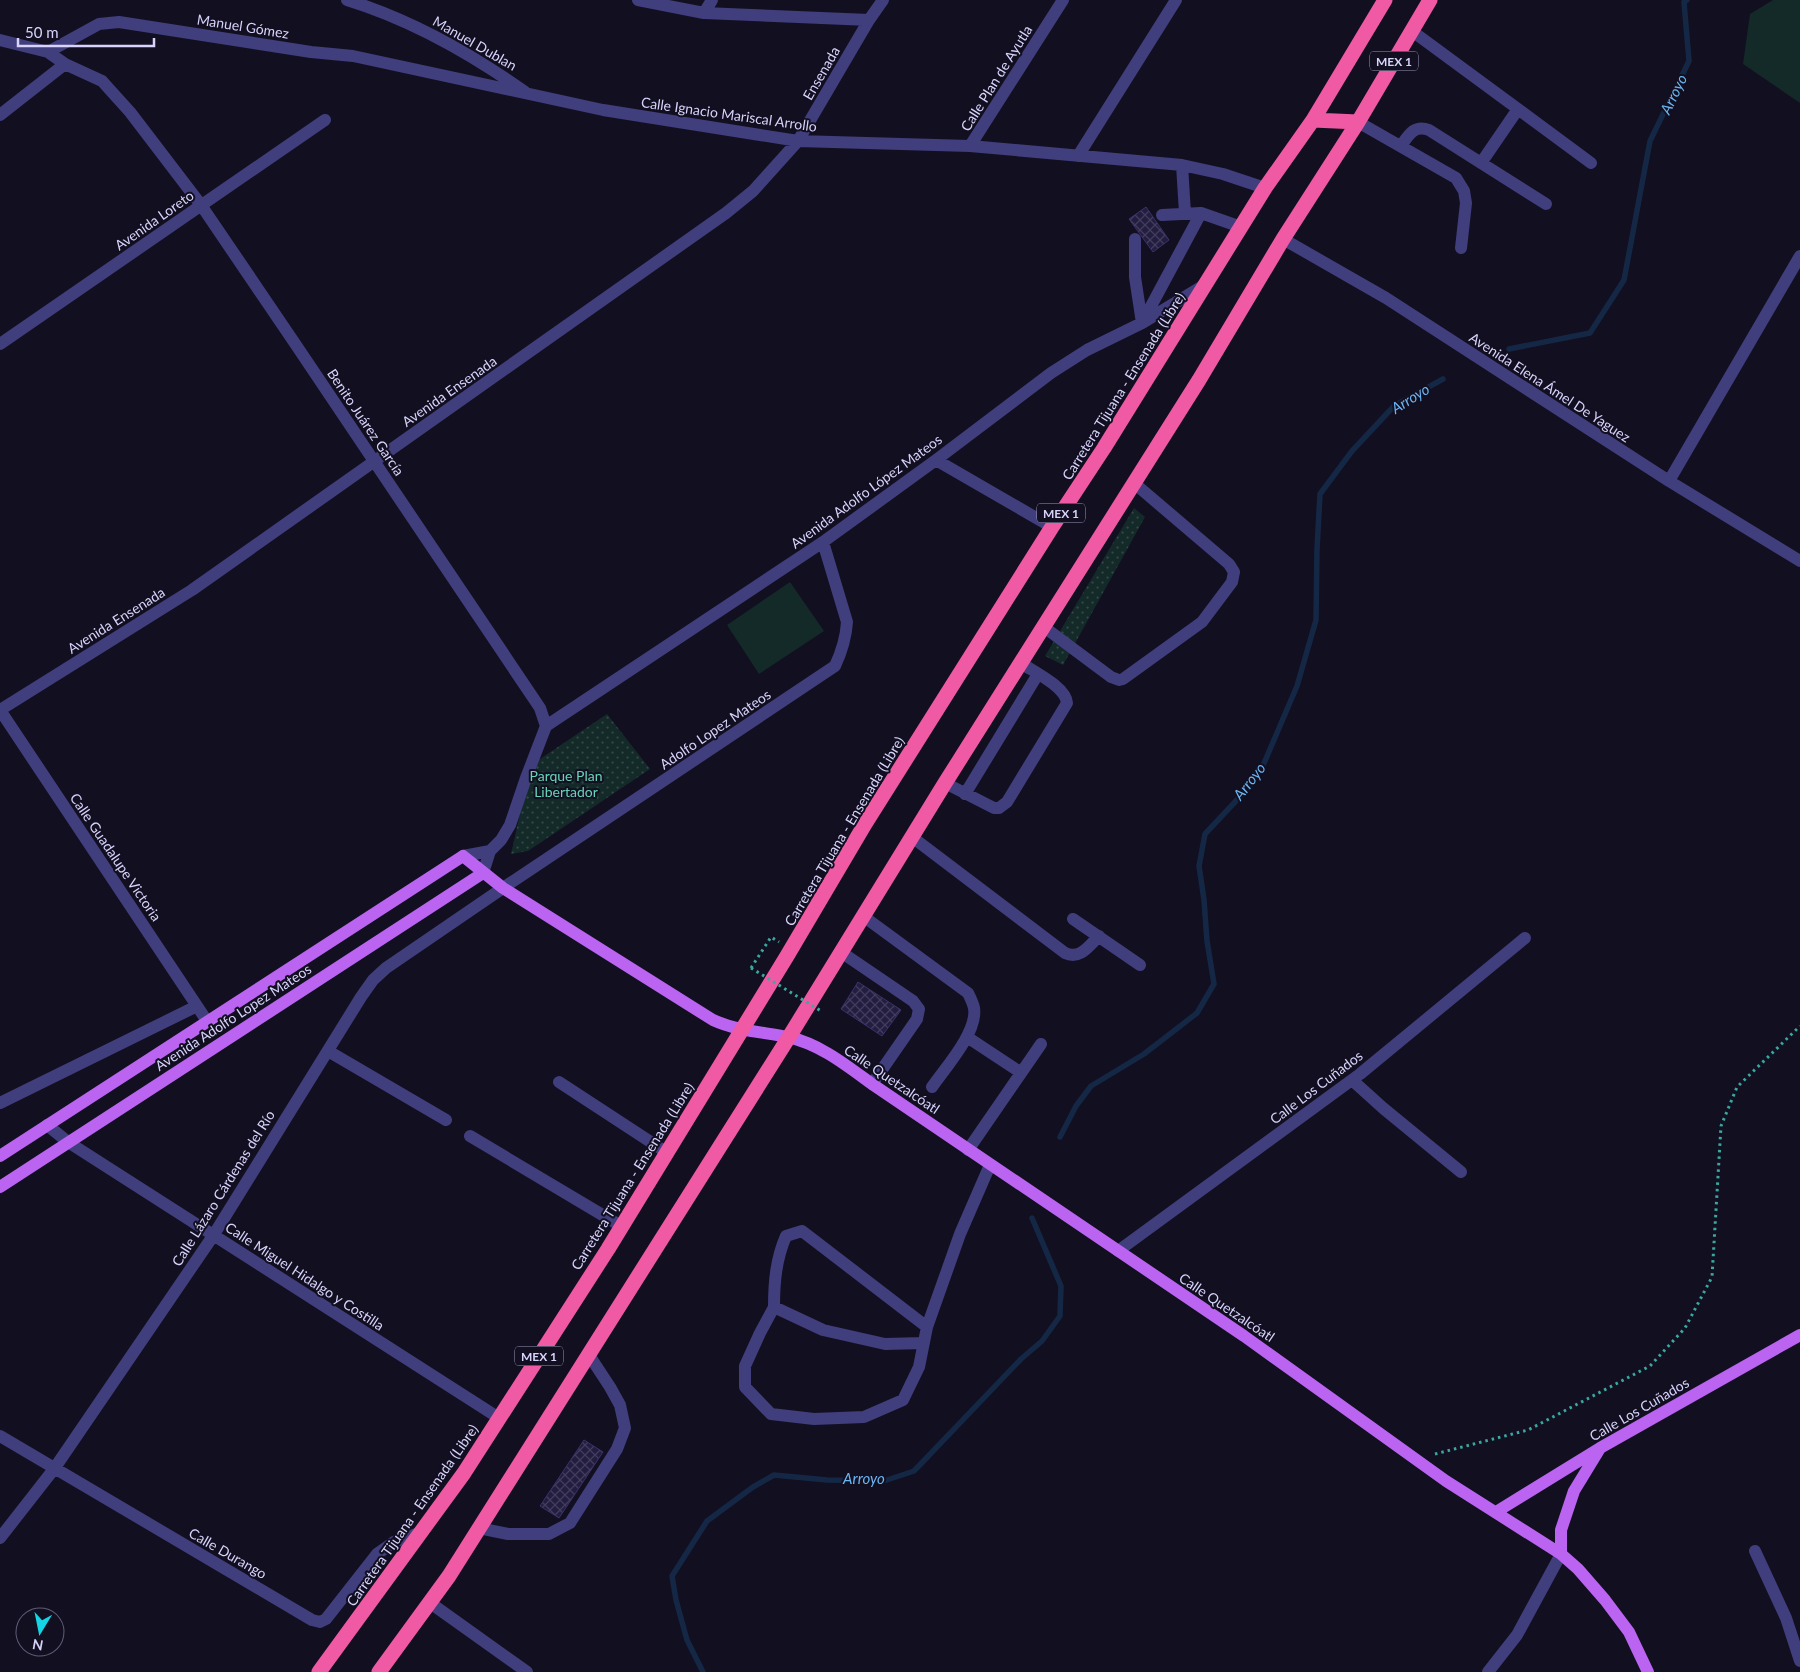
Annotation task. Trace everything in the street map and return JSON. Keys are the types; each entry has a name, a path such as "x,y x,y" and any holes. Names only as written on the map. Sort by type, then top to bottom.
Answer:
{"highway":[{"name":"Carretera Tijuana - Ensenada (Libre)","path":"320,1672 464,1473 622,1226 791,950 865,824 1052,527 1104,448 1265,188 1313,120 1385,0"},
{"name":"MEX 1","path":"379,1672 449,1576 789,1037 945,784 1199,380 1283,239 1358,122 1430,0"},
{"path":"1313,120 1358,122"}],"main road":[{"path":"463,856 503,888 714,1020 741,1030"},
{"name":"Avenida Adolfo Lopez Mateos","path":"0,1156 463,856"},
{"name":"Avenida Adolfo Lopez Mateos","path":"0,1187 483,873"},
{"name":"Calle Quetzalcóatl","path":"741,1030 789,1037 820,1049 846,1065 990,1165 1244,1336 1446,1481 1561,1554 1578,1569 1629,1632 1648,1672"},
{"name":"Calle Los Cuñados","path":"1496,1512 1600,1448 1800,1335"},
{"path":"1561,1554 1561,1530 1574,1491 1600,1448"}],"street":[{"name":"Manuel Dublan","path":"347,0 371,8 440,38 487,64 530,94"},
{"path":"638,0 704,13 869,20"},
{"path":"704,13 712,0"},
{"name":"Ensenada","path":"798,141 882,0"},
{"name":"Calle Plan de Ayutla","path":"970,146 1063,0"},
{"path":"1078,156 1176,0"},
{"name":"Manuel Gómez","path":"48,52 99,24 119,22 311,52"},
{"path":"1412,31 1591,163"},
{"path":"0,40 48,52"},
{"name":"Benito Juárez García","path":"48,52 65,64 102,81 130,112 201,205 524,683 540,708 546,726"},
{"name":"Calle Ignacio Mariscal Arrollo","path":"311,52 353,56 604,110 798,141 970,146 1182,165 1223,174 1265,188"},
{"path":"0,115 65,64"},
{"path":"1481,163 1518,109"},
{"name":"Avenida Loreto","path":"0,344 325,120"},
{"path":"1358,122 1456,178 1464,192 1466,203 1461,248"},
{"path":"1401,146 1414,130 1424,128 1546,204"},
{"name":"Avenida Ensenada","path":"0,710 192,590 726,213 753,191 798,141"},
{"path":"1182,165 1184,213"},
{"path":"1142,323 1201,213"},
{"path":"1162,215 1201,213 1241,227"},
{"path":"1135,239 1135,277 1142,323"},
{"name":"Avenida Elena Ámel De Yaguez","path":"1283,239 1386,298 1669,481 1800,561"},
{"path":"1669,481 1800,256"},
{"name":"Avenida Adolfo López Mateos","path":"546,726 823,542 1052,373 1087,350 1142,323 1206,285"},
{"path":"936,460 1052,527"},
{"path":"1044,627 1111,677 1119,680 1202,622 1232,582 1234,572 1229,564 1134,483"},
{"name":"Adolfo Lopez Mateos","path":"503,888 836,666 843,648 847,622 823,542"},
{"path":"945,784 994,808 1003,805 1065,708 1067,703 1065,694 1021,663"},
{"path":"965,794 1038,674"},
{"name":"Calle Guadalupe Victoria","path":"0,710 206,1021"},
{"path":"483,873 490,851 501,840 510,824 546,726"},
{"path":"912,837 1065,953 1078,955 1099,936"},
{"path":"463,856 490,851"},
{"name":"Calle Lázaro Cárdenas del Río","path":"0,1538 54,1469 213,1236 373,980 386,968 503,888"},
{"path":"863,916 968,993 974,1008 972,1024 967,1037 932,1087"},
{"path":"1073,919 1140,965"},
{"name":"Calle Los Cuñados","path":"1118,1251 1352,1080 1525,938"},
{"path":"841,952 913,1001 919,1009 917,1019 872,1084"},
{"path":"0,1104 197,1006"},
{"path":"967,1037 1020,1072"},
{"path":"968,1150 1040,1044"},
{"path":"328,1050 446,1120"},
{"path":"1352,1080 1461,1172"},
{"path":"558,1082 666,1152"},
{"name":"Calle Miguel Hidalgo y Costilla","path":"47,1125 68,1142 213,1236 499,1418"},
{"path":"470,1136 622,1226"},
{"path":"928,1327 802,1231 786,1236 781,1246 774,1277 774,1307 745,1366 745,1387 771,1414 814,1420 864,1417 903,1400 919,1368 928,1327 960,1234 990,1165"},
{"path":"774,1307 823,1330 885,1344 924,1343"},
{"path":"479,1528 508,1534 549,1534 570,1523 618,1449 625,1428 620,1406 610,1386 589,1355"},
{"name":"Calle Durango","path":"0,1436 312,1620 320,1622 326,1619 377,1554 394,1542 423,1532"},
{"path":"1755,1551 1786,1618 1800,1661"},
{"path":"1488,1671 1517,1635 1561,1554"},
{"path":"429,1602 527,1672"}],"path":[{"path":"791,950 771,937 750,968 821,1011"},
{"path":"1416,1459 1528,1430 1650,1366 1685,1328 1712,1277 1721,1126 1737,1087 1800,1026"}],"green space":[{"path":"1773,0 1800,0 1800,103 1743,64 1750,14"},
{"path":"1134,508 1145,517 1063,665 1045,656"},
{"path":"790,582 824,631 759,674 727,625"},
{"name":"Parque Plan Libertador","path":"607,714 650,769 528,851 511,854 531,765"}],"building":[{"path":"1146,207 1169,240 1153,252 1129,219"},
{"path":"858,982 901,1010 882,1036 841,1009"},
{"path":"584,1440 603,1452 559,1518 540,1506"}],"waterway":[{"name":"Arroyo","path":"1509,349 1590,333 1624,280 1650,141 1689,61 1684,2 1687,0"},
{"name":"Arroyo","path":"1060,1137 1076,1106 1091,1086 1144,1054 1197,1013 1214,984 1207,941 1199,866 1205,834 1249,787 1262,768 1297,686 1316,620 1320,494 1352,451 1394,406 1443,379"},
{"name":"Arroyo","path":"703,1672 687,1640 676,1600 672,1576 707,1521 753,1487 774,1475 827,1480 884,1481 914,1471 1021,1359 1042,1341 1060,1316 1061,1286 1032,1218"}]}
